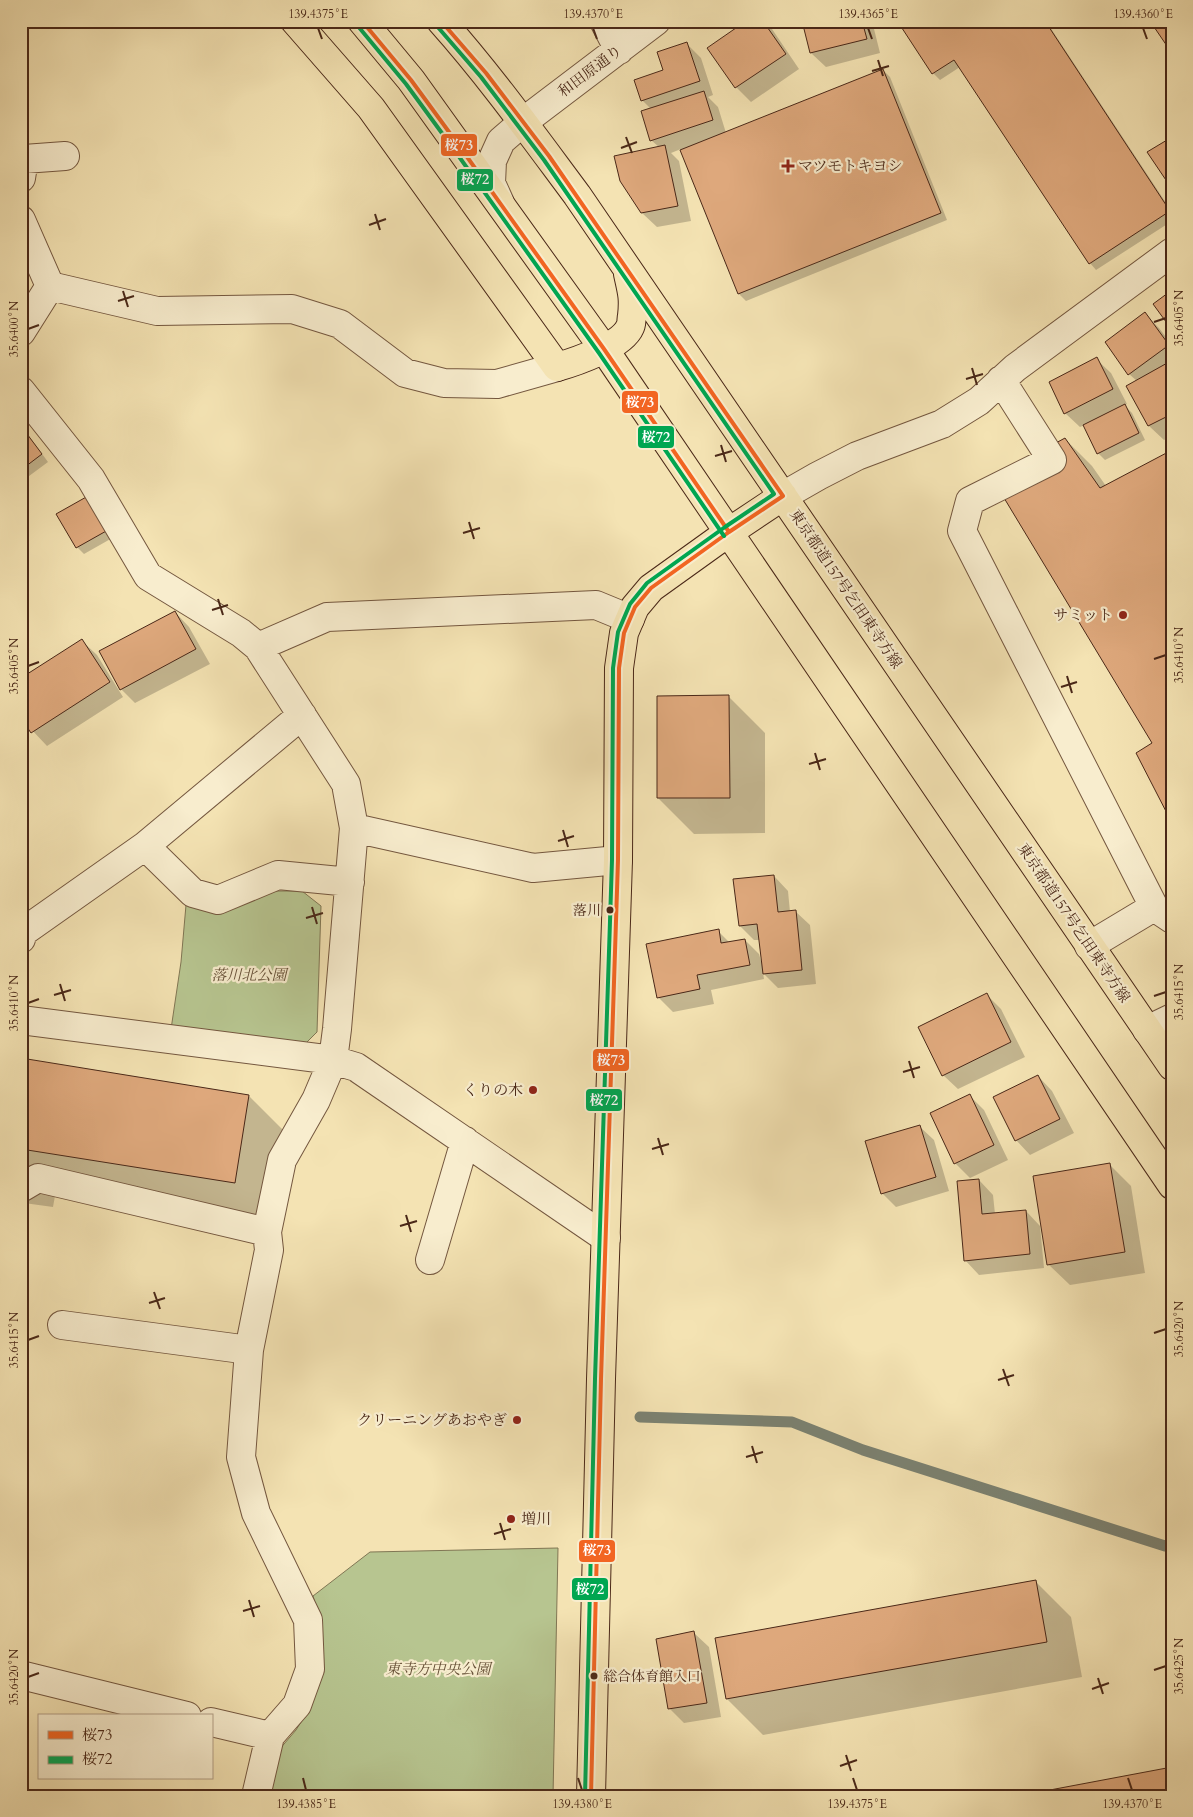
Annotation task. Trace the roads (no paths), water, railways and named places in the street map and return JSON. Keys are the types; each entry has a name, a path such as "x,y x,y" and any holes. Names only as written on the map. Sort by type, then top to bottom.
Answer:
{"main road":[{"path":"295,21 371,108 557,367 604,350 630,327 634,299 625,265"},
{"path":"362,21 411,80 604,350 1172,1185"},
{"name":"東京都道157号乞田東寺方線","path":"441,21 523,122 625,265 1172,1066"},
{"path":"591,1796 618,860 619,668 624,633 635,607 651,588 783,496"}],"street":[{"path":"604,21 619,50"},
{"name":"和田原通り","path":"500,203 490,183 492,161 500,140 656,21"},
{"path":"21,178 24,159 65,156"},
{"path":"21,220 50,286"},
{"path":"783,496 857,456 942,424 979,401 1008,374 1172,252"},
{"path":"50,286 157,311 292,309 340,324 405,373 444,383 498,384 557,367"},
{"path":"21,332 50,286"},
{"path":"1008,374 1052,460 970,501 962,531 1163,913 1089,946"},
{"path":"21,391 91,479 148,576 241,633 258,647 346,784 354,828 338,1029 333,1060 316,1100 282,1160 267,1232 269,1250 249,1350 241,1457 256,1513 308,1620 310,1669 297,1705 270,1736 256,1796"},
{"path":"258,647 327,617 596,605 630,619"},
{"path":"21,939 23,932 144,846 302,715"},
{"path":"354,828 533,868 618,860"},
{"path":"144,846 193,893 218,900 278,875 350,882"},
{"path":"1147,1030 1172,1018"},
{"path":"21,1020 333,1060 356,1067 606,1238"},
{"path":"430,1260 465,1141"},
{"path":"21,1188 38,1178 267,1232"},
{"path":"62,1325 249,1350"},
{"path":"21,1675 179,1714"},
{"path":"212,1722 270,1736"}],"waterway":[{"path":"640,1417 792,1422 863,1450 1165,1546 1172,1544"}],"place":[{"name":"マツモトキヨシ","path":"788,166"},
{"name":"サミット","path":"1123,615"},
{"name":"落川","path":"610,910"},
{"name":"くりの木","path":"533,1090"},
{"name":"クリーニングあおやぎ","path":"517,1420"},
{"name":"増川","path":"511,1519"},
{"name":"総合体育館入口","path":"594,1676"}],"park label":[{"name":"落川北公園","path":"249,975"},
{"name":"東寺方中央公園","path":"438,1669"}]}
